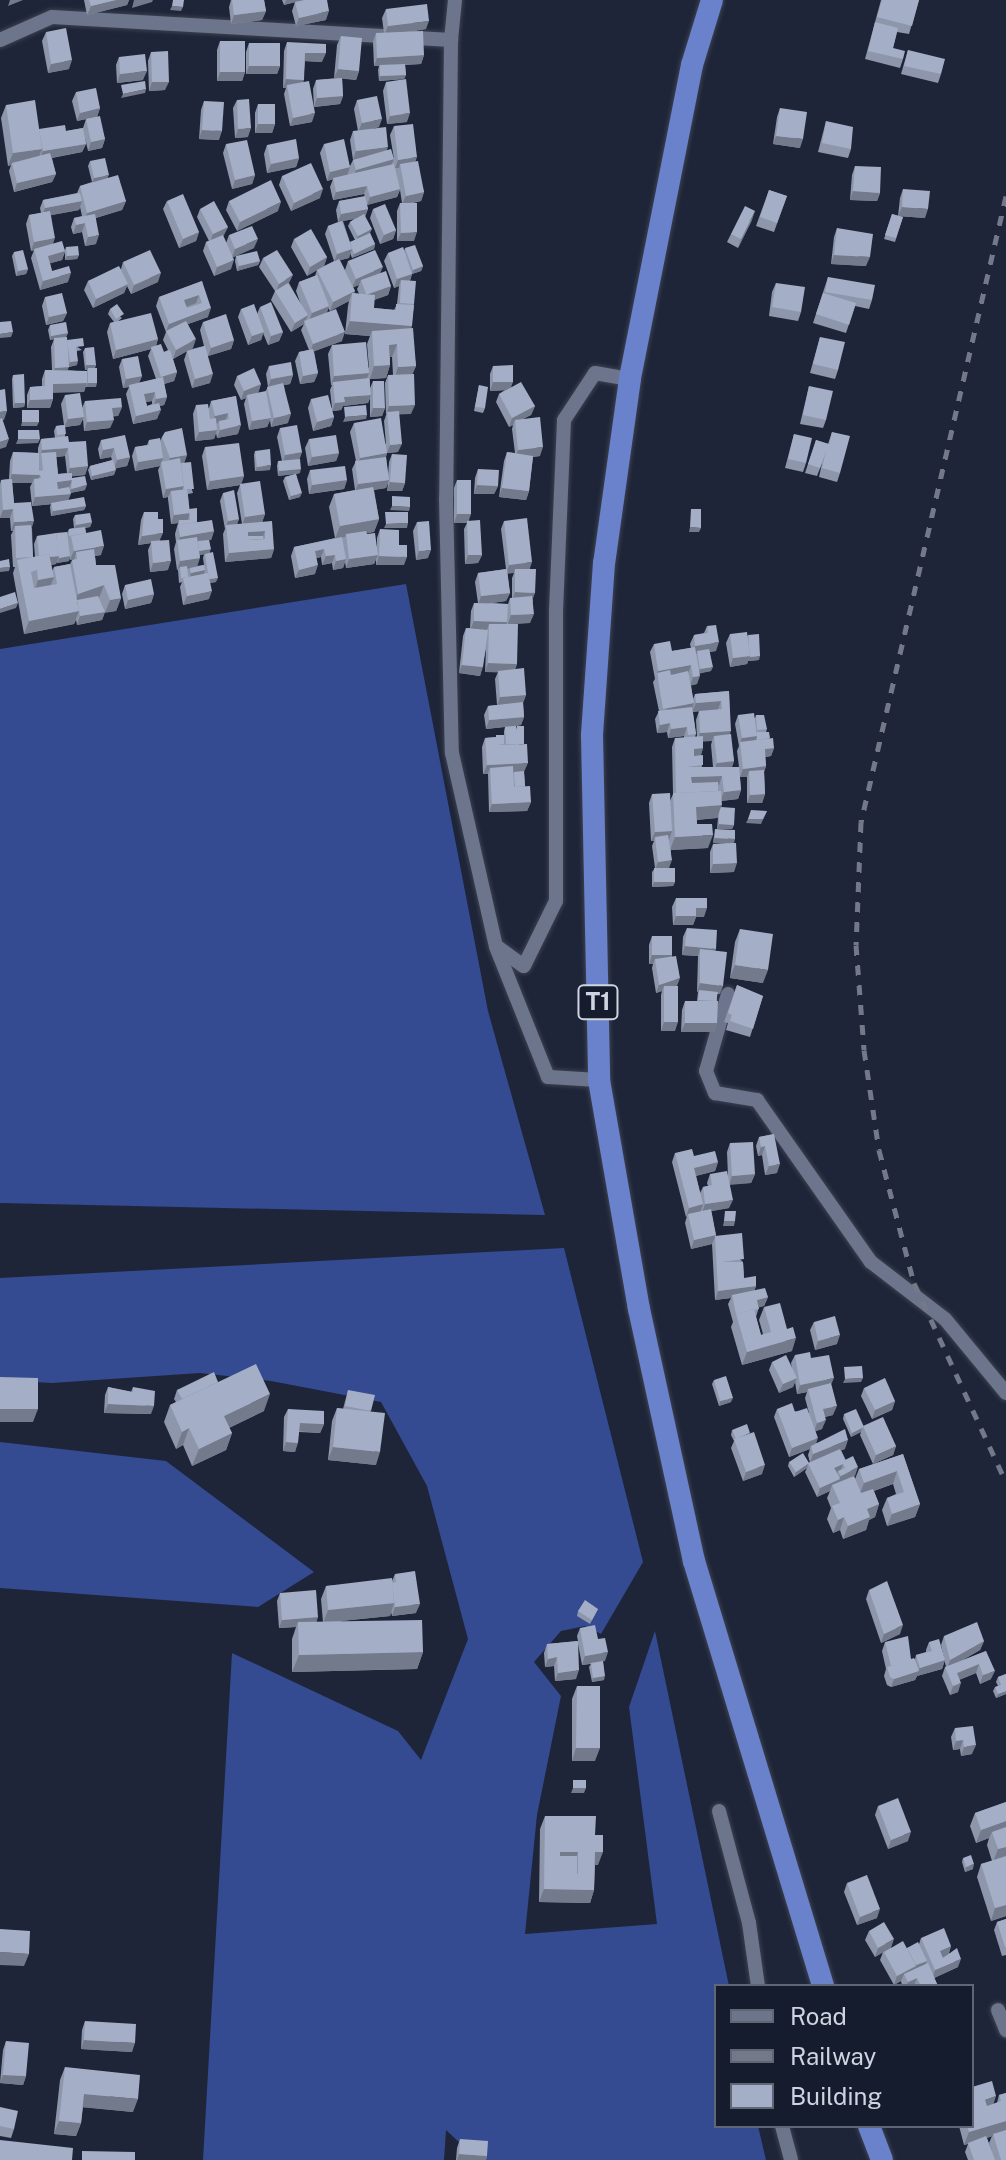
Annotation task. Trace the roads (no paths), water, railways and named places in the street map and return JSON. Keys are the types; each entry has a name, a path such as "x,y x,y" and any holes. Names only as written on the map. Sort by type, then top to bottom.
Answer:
{"highway":[{"name":"T1","path":"712,0 692,65 630,379 604,563 592,736 599,1080 639,1309 694,1561 822,1984"},
{"path":"870,2128 882,2160"}],"street":[{"path":"455,0 451,40 446,498 452,753 496,946 548,1077 599,1080"},
{"path":"0,40 52,17 451,40"},
{"path":"496,946 524,966 556,901 556,611 564,420 595,373 630,379"},
{"path":"728,994 706,1071 715,1093 757,1100 871,1262 945,1319 1006,1393"},
{"path":"719,1811 749,1923 758,1984"},
{"path":"998,2010 1006,2030"},
{"path":"783,2128 791,2160"}],"railway":[{"path":"1006,196 861,822 856,945 864,1050 879,1150 914,1283 1006,1482"}]}
